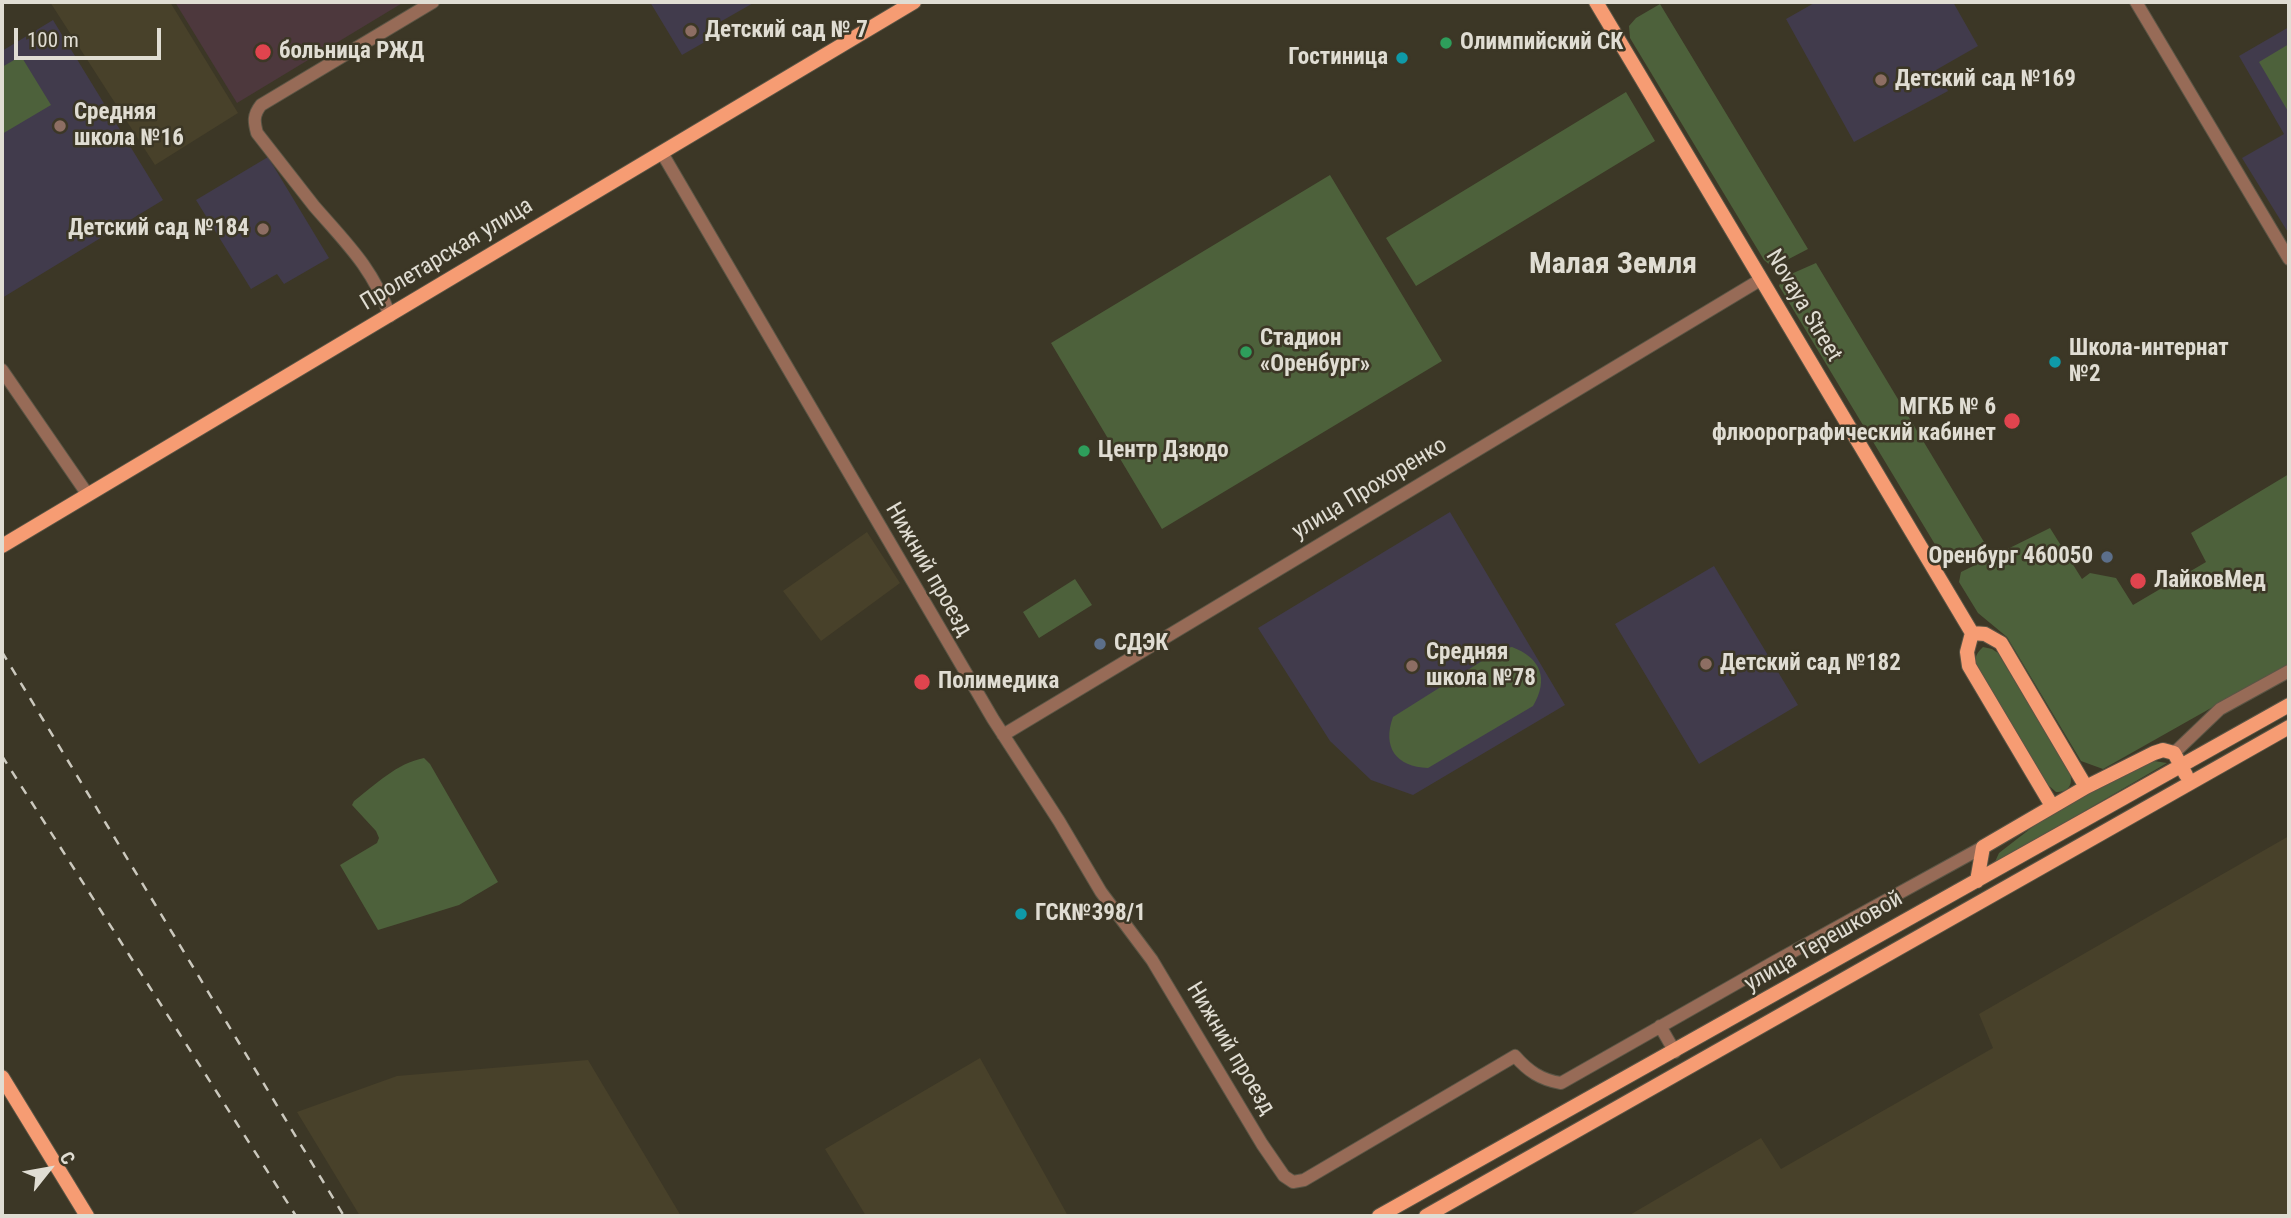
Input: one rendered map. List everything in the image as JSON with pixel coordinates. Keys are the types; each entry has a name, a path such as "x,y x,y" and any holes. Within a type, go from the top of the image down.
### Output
{"main road":[{"name":"Пролетарская улица","path":"2,546 914,2"},
{"name":"Novaya Street","path":"1596,2 1972,633"},
{"path":"2052,806 1969,666 1967,652 1972,633 1985,634 2001,643 2086,787"},
{"name":"улица Терешковой","path":"1379,1216 2289,705"},
{"name":"улица Терешковой","path":"1426,1216 2289,727"},
{"path":"1977,881 1983,847 2086,787 2154,753 2164,750 2174,753 2190,783"},
{"path":"1799,982 1799,991 1809,999"},
{"path":"2,1077 87,1216"}],"street":[{"path":"390,316 381,292 354,250 314,206 257,133 255,113 261,105 433,2"},
{"path":"2136,2 2289,260"},
{"name":"Нижний проезд","path":"662,153 951,652 1101,892 1152,960 1284,1176 1293,1182 1304,1180 1516,1056 1526,1070 1551,1082 1561,1083 1660,1027"},
{"name":"улица Прохоренко","path":"1003,735 1760,280"},
{"path":"2,370 88,495"},
{"path":"2174,753 2220,709 2289,671"},
{"path":"1675,1052 1660,1027 1983,847"}],"shaded area":[{"path":"50,2 170,2 238,113 155,165"},
{"name":"больница РЖД","path":"175,2 404,2 237,103"},
{"name":"Детский сад № 7","path":"650,2 755,2 713,26 717,35 682,55"},
{"name":"Детский сад №169","path":"1816,2 1953,2 1978,46 1936,70 1948,91 1854,142 1786,19"},
{"name":"Средняя школа №16","path":"53,20 163,200 2,298 2,51"},
{"path":"2289,27 2289,234 2242,158 2284,134 2239,56"},
{"name":"Детский сад №184","path":"268,157 329,258 284,284 277,274 251,289 196,200"},
{"name":"Средняя школа №78","path":"1450,512 1565,705 1413,795 1371,780 1330,741 1258,628"},
{"path":"867,532 900,583 821,641 783,591"},
{"name":"Детский сад №182","path":"1714,566 1798,705 1699,764 1615,624"},
{"path":"2289,836 2289,1216 1628,1216 1761,1138 1781,1169 1993,1048 1979,1014"},
{"path":"980,1058 1068,1216 866,1216 825,1149"},
{"path":"588,1060 681,1216 360,1216 297,1112 397,1076"}],"green space":[{"path":"1660,4 1808,249 1771,266 1764,260 1630,38 1629,26 1636,18"},
{"path":"2289,44 2289,113 2259,62"},
{"path":"21,56 51,105 2,134 2,67"},
{"path":"1626,92 1655,141 1416,286 1386,238"},
{"name":"Стадион «Оренбург»","path":"1330,175 1442,361 1162,529 1051,343"},
{"path":"1816,263 1984,542 1956,555 1939,551 1779,286 1782,278"},
{"path":"2289,474 2289,664 2103,769 2081,761 2007,637 1978,613 1959,582 1961,572 2050,528 2082,579 2090,573 2116,578 2133,605 2206,562 2191,533"},
{"path":"1075,579 1092,605 1039,638 1023,612"},
{"path":"1512,647 1530,657 1539,670 1541,687 1533,706 1428,768 1407,764 1394,753 1389,737 1393,717 1501,649"},
{"path":"1983,647 1998,653 2070,773 2071,781 2067,789 2056,792 2047,784 1978,671 1976,658"},
{"path":"424,758 498,882 459,905 378,930 340,865 377,843 379,838 376,831 352,805 396,770"},
{"path":"2154,761 2167,763 1994,864 1999,853 2057,808 2090,789"}],"railway":[{"path":"2,652 344,1216"},
{"path":"2,756 296,1216"}],"place":[{"name":"Детский сад № 7","path":"691,31"},
{"name":"Олимпийский СК","path":"1446,43"},
{"name":"больница РЖД","path":"263,52"},
{"name":"Гостиница","path":"1402,58"},
{"name":"Детский сад №169","path":"1881,80"},
{"name":"Средняя школа №16","path":"60,126"},
{"name":"Детский сад №184","path":"263,229"},
{"name":"Стадион «Оренбург»","path":"1246,352"},
{"name":"Школа-интернат №2","path":"2055,362"},
{"name":"МГКБ № 6 флюорографический кабинет","path":"2012,421"},
{"name":"Центр Дзюдо","path":"1084,451"},
{"name":"Оренбург 460050","path":"2107,557"},
{"name":"ЛайковМед","path":"2138,581"},
{"name":"СДЭК","path":"1100,644"},
{"name":"Детский сад №182","path":"1706,664"},
{"name":"Средняя школа №78","path":"1412,666"},
{"name":"Полимедика","path":"922,682"},
{"name":"ГСК№398/1","path":"1021,914"}],"district":[{"name":"Малая Земля","path":"1613,265"}]}
